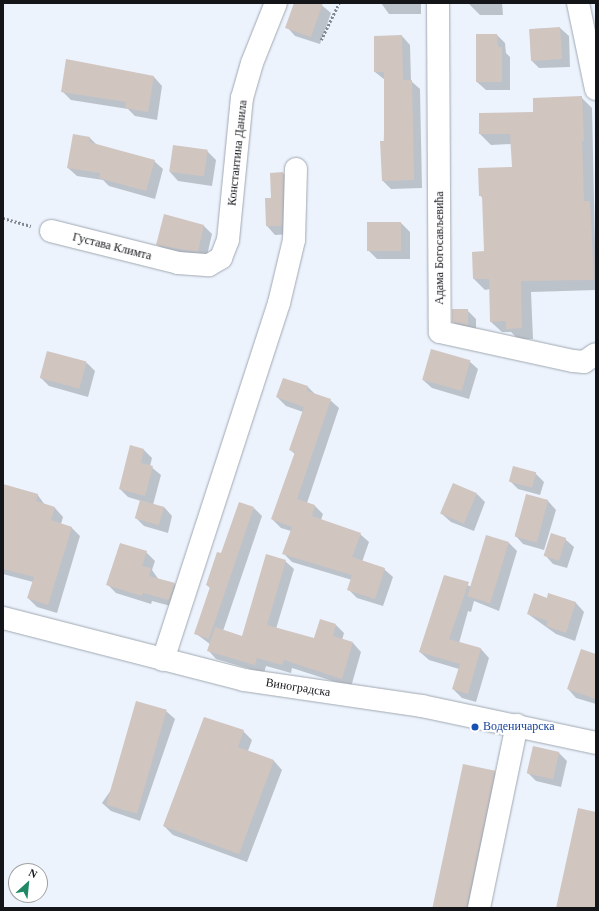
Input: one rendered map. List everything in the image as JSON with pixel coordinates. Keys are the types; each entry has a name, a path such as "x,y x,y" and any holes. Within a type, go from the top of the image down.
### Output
{"street":[{"name":"Константина Данила","path":"221,258 228,240 236,176 240,109 252,64 276,3"},
{"name":"Адама Богосављевића","path":"438,3 440,332 572,361 584,362 596,354"},
{"path":"578,3 596,89"},
{"path":"163,660 279,303 294,240 296,169"},
{"name":"Густава Климта","path":"51,231 178,263 209,265 221,258"},
{"name":"Виноградска","path":"3,618 244,680 422,706 596,743"},
{"path":"479,908 517,725"}],"path":[{"path":"321,40 339,3"},
{"path":"3,218 51,231"}],"building":[{"path":"294,3 323,3 311,37 285,28"},
{"path":"560,27 562,59 531,61 529,29"},
{"path":"476,34 497,34 498,47 502,47 502,82 476,82"},
{"path":"402,35 403,80 412,80 414,180 382,181 380,141 384,141 384,72 374,72 374,36"},
{"path":"66,59 154,76 148,112 125,108 126,102 61,92"},
{"path":"582,96 584,201 590,201 594,280 521,281 522,328 506,329 506,321 490,322 489,279 473,279 472,252 484,251 482,196 479,196 478,168 512,167 510,134 479,134 479,113 533,112 533,98"},
{"path":"73,134 90,137 89,142 155,160 146,191 99,178 100,173 67,168"},
{"path":"173,145 208,150 204,177 169,172"},
{"path":"283,172 282,226 266,226 265,198 271,198 270,173"},
{"path":"164,214 204,225 198,252 156,245"},
{"path":"367,222 401,222 401,251 367,251"},
{"path":"452,309 468,309 468,325 452,322"},
{"path":"431,349 470,360 462,391 422,380"},
{"path":"47,351 87,362 79,389 40,378"},
{"path":"283,378 308,386 307,391 331,399 297,499 315,505 312,516 361,533 352,557 385,568 375,599 347,590 352,575 282,554 292,527 271,519 295,452 289,450 304,407 276,397"},
{"path":"130,445 144,449 141,463 153,466 145,496 119,489"},
{"path":"513,466 536,472 532,488 509,481"},
{"path":"453,483 477,493 464,524 440,513"},
{"path":"3,484 38,494 36,501 55,507 51,520 72,527 48,605 27,598 34,577 3,569"},
{"path":"526,494 548,500 537,542 515,537"},
{"path":"140,500 164,507 159,525 135,518"},
{"path":"239,502 254,507 209,639 194,634 210,587 206,585 217,552 221,553"},
{"path":"551,533 566,538 559,561 544,556"},
{"path":"486,535 509,542 490,603 467,596"},
{"path":"120,543 147,551 142,566 151,568 149,576 175,583 169,600 143,593 142,596 106,585"},
{"path":"266,554 286,560 267,625 314,638 320,619 336,624 333,636 353,642 342,679 284,660 282,665 257,658 255,665 207,651 215,627 242,636"},
{"path":"444,575 469,582 449,639 481,648 468,694 452,689 460,664 419,652"},
{"path":"534,593 547,598 548,593 576,602 566,633 546,626 548,621 527,614"},
{"path":"581,649 596,654 596,699 567,689"},
{"path":"136,701 167,710 137,814 106,805"},
{"path":"204,717 244,730 238,747 274,760 239,854 163,826"},
{"path":"533,746 559,752 553,779 527,773"},
{"path":"463,764 495,771 466,908 432,908"},
{"path":"578,808 596,812 596,908 556,908"}],"place":[{"name":"Воденичарска","path":"475,727"}]}
